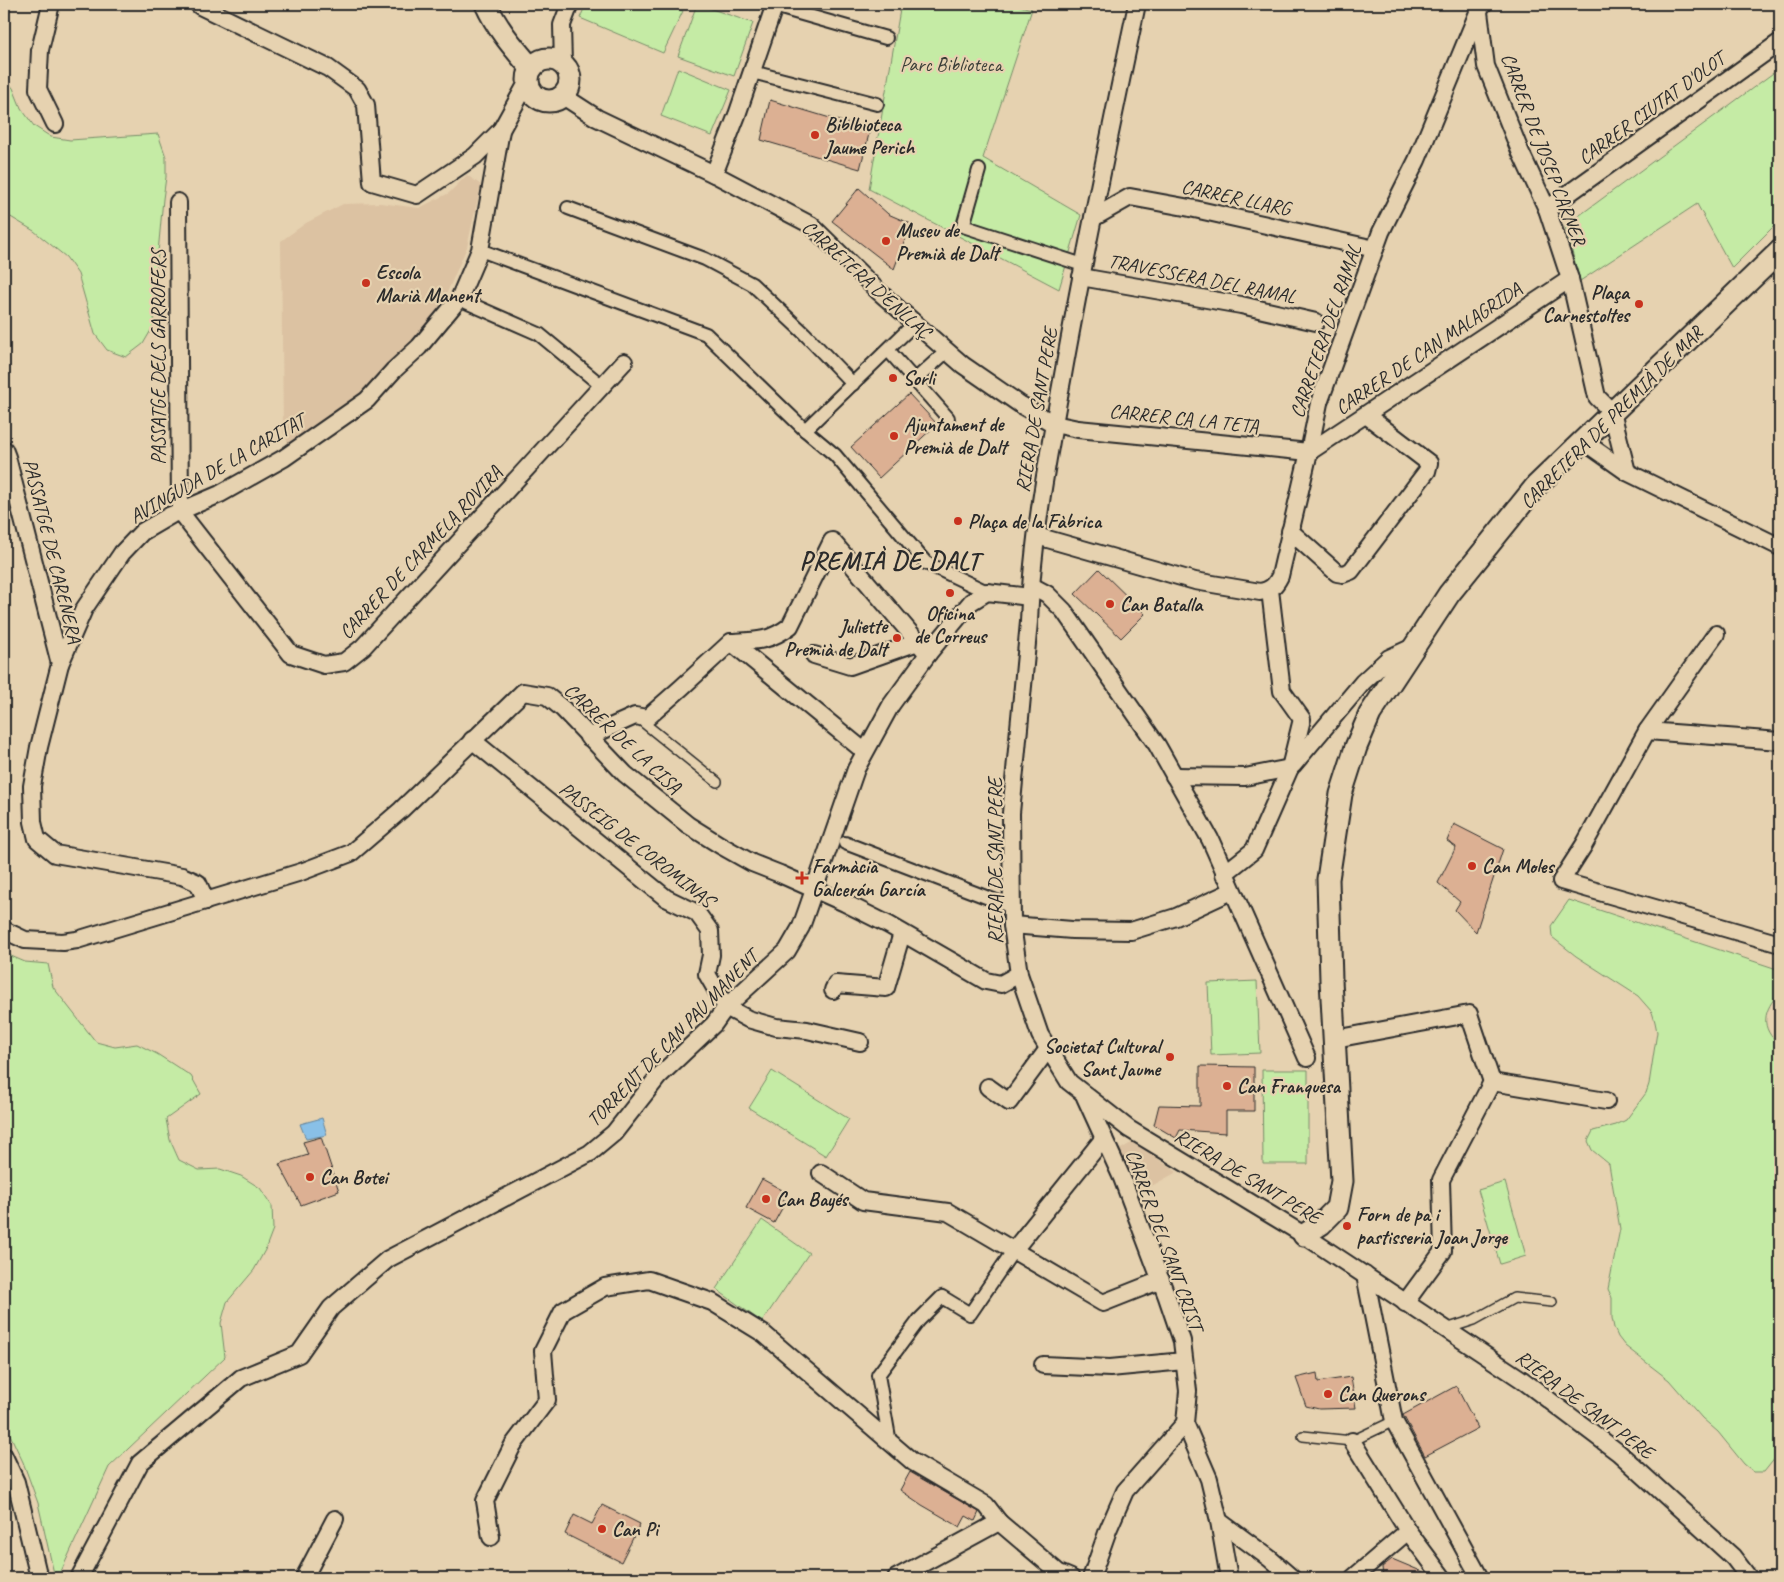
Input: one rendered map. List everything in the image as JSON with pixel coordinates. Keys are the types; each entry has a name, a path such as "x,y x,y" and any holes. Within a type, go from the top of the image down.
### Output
{"street":[{"path":"50,4 40,50 38,89 55,124"},
{"path":"198,4 328,68 357,89 366,105 372,182 417,195 475,156 501,130"},
{"path":"486,4 503,36 529,75 531,92 541,100 552,101 563,96 570,86 570,76 563,64 557,60 544,59 540,61 529,75"},
{"path":"563,64 562,26 570,4"},
{"name":"RIERA DE SANT PERE","path":"1137,4 1082,271 1054,424 1037,536 1031,591 1012,813 1012,926 1019,974 1040,1035 1069,1082 1129,1129 1304,1235 1521,1379 1619,1453 1733,1557 1749,1578"},
{"path":"714,174 775,5 886,38"},
{"name":"CARRER DE JOSEP CARNER","path":"1481,7 1486,66 1520,151 1548,209 1570,279 1597,396 1612,412 1627,472"},
{"name":"CARRETERA DEL RAMAL","path":"1270,590 1280,576 1319,403 1381,232 1417,160 1481,7"},
{"name":"CARRER CIUTAT D'OLOT","path":"1548,209 1780,42"},
{"path":"752,72 877,104"},
{"name":"AVINGUDA DE LA CARITAT","path":"206,900 198,883 182,876 56,854 37,839 33,822 32,786 39,747 60,664 84,609 122,553 142,532 220,494 284,458 367,400 394,370 419,347 459,299 480,250 501,130 529,75"},
{"name":"CARRETERA D'ENLLAÇ","path":"563,96 597,118 714,174 811,225 878,291 962,365 1021,405 1054,424"},
{"path":"979,170 963,226 1082,271"},
{"name":"CARRER LLARG","path":"1093,218 1130,197 1199,210 1375,249"},
{"name":"PASSATGE DELS GARROFERS","path":"178,202 180,512"},
{"path":"568,208 705,259 752,284 804,333 853,384"},
{"path":"480,250 706,334 835,456 926,563 986,592 1031,591 1047,594 1064,611 1152,738 1210,839 1307,1058"},
{"name":"CARRETERA DE PREMIÀ DE MAR","path":"1304,1235 1321,1224 1337,1208 1342,1181 1328,879 1340,794 1356,747 1370,714 1449,594 1536,486 1780,251"},
{"name":"TRAVESSERA DEL RAMAL","path":"1082,271 1316,322"},
{"name":"CARRER DE CAN MALAGRIDA","path":"1309,452 1570,279"},
{"path":"459,299 539,334 602,386"},
{"path":"806,430 915,323"},
{"path":"888,350 948,418"},
{"path":"915,380 947,351"},
{"name":"CARRER DE CARMELA ROVIRA","path":"180,512 291,654 324,666 344,662 363,647 624,362"},
{"path":"1290,531 1337,573 1343,574 1351,571 1427,471 1429,462 1366,415"},
{"name":"CARRER CA LA TETA","path":"1054,424 1078,429 1309,452"},
{"path":"1581,443 1627,472 1780,547"},
{"name":"PASSATGE DE CARENERA","path":"4,449 60,664"},
{"path":"1037,536 1195,581 1260,592 1270,590 1282,691 1302,719 1290,768 1254,850 1224,874"},
{"path":"588,737 635,716 647,718 731,642 760,641 790,626 832,541 923,648 850,666 814,655"},
{"name":"TORRENT DE CAN PAU MANENT","path":"78,1578 140,1463 241,1378 299,1354 331,1308 388,1259 590,1153 614,1133 658,1077 714,1024 726,1007 787,951 801,926 864,751 923,648 971,602 986,592"},
{"path":"1716,634 1647,731 1584,845 1561,881 1780,944"},
{"path":"731,642 864,751"},
{"path":"1174,776 1245,777 1290,768 1363,682 1389,658 1415,646"},
{"name":"CARRER DE LA CISA","path":"4,930 25,940 62,942 77,940 301,872 351,853 401,810 523,692 547,696 625,774 688,825 752,863 845,903 986,981 1000,984 1019,974"},
{"path":"1647,731 1780,741"},
{"name":"PASSEIG DE COROMINAS","path":"472,740 666,898 698,913 710,931 710,954 707,974 726,1007"},
{"path":"845,843 1012,907"},
{"path":"1012,926 1131,931 1176,917 1232,891"},
{"path":"832,990 836,984 886,988 902,933"},
{"path":"726,1007 748,1019 776,1027 807,1030 860,1042"},
{"path":"1335,1038 1469,1014 1492,1082 1441,1180 1443,1251 1405,1302"},
{"path":"988,1087 1009,1102 1048,1049"},
{"path":"1492,1082 1606,1102"},
{"name":"CARRER DEL SANT CRIST","path":"1084,1094 1122,1178 1182,1341 1188,1391 1185,1423 1209,1480 1219,1521 1229,1578"},
{"path":"890,1443 878,1375 919,1320 942,1296 970,1314 1013,1251 1104,1138"},
{"path":"821,1173 863,1201 948,1212 1103,1303 1161,1280"},
{"path":"1365,1275 1394,1421 1480,1578"},
{"path":"491,1537 485,1501 513,1445 547,1400 543,1351 563,1311 604,1287 649,1280 712,1302 764,1334 913,1462 986,1505 999,1522 1059,1573 1071,1578"},
{"path":"1042,1364 1110,1368 1184,1361"},
{"path":"1091,1578 1108,1530 1125,1491 1185,1423"},
{"path":"1352,1441 1408,1531 1443,1578"},
{"path":"4,1456 16,1482 39,1578"},
{"path":"304,1578 335,1519"},
{"path":"1219,1521 1269,1558 1292,1578"},
{"path":"896,1578 999,1522"},
{"path":"1353,1578 1408,1531"}],"lane":[{"path":"635,716 717,782"},
{"path":"1446,1329 1474,1320 1514,1298 1552,1302"},
{"path":"1302,1436 1352,1441 1394,1421"}],"shaded area":[{"name":"Escola Marià Manent","path":"467,175 481,185 467,247 435,320 357,399 289,445 283,432 281,241 306,223 343,204 380,203 419,208 449,193"},
{"path":"1133,1142 1177,1172 1137,1194 1119,1150"}],"green space":[{"path":"586,4 666,4 683,11 663,53 580,18"},
{"path":"697,4 753,23 734,76 678,56"},
{"name":"Parc Biblioteca","path":"901,4 1012,4 1032,9 983,158 1081,215 1059,289 869,189"},
{"path":"678,68 731,90 712,136 661,116"},
{"path":"1780,68 1780,220 1732,268 1697,204 1580,281 1565,226"},
{"path":"4,77 13,88 21,108 34,126 51,137 70,140 158,134 166,157 166,177 155,285 154,325 143,344 126,357 107,350 95,334 78,274 66,257 34,231 4,213"},
{"path":"1569,900 1780,970 1780,992 1767,1012 1766,1026 1773,1039 1780,1045 1780,1452 1764,1472 1754,1472 1744,1464 1718,1432 1702,1418 1669,1380 1625,1346 1614,1328 1612,1298 1608,1289 1620,1229 1609,1164 1592,1150 1588,1141 1593,1131 1616,1125 1626,1120 1646,1093 1657,1032 1652,1012 1638,996 1576,956 1552,937 1551,926"},
{"path":"4,953 25,962 48,964 53,987 96,1042 115,1047 137,1044 157,1054 191,1076 201,1094 166,1119 170,1140 179,1160 199,1170 220,1169 241,1176 260,1188 272,1206 273,1229 265,1250 254,1270 227,1302 221,1323 225,1357 109,1467 58,1578 55,1578 38,1503 23,1462 4,1422"},
{"path":"1257,981 1260,1053 1211,1055 1208,983"},
{"path":"1262,1070 1308,1070 1308,1164 1263,1164"},
{"path":"772,1071 849,1119 826,1156 749,1108"},
{"path":"1505,1182 1526,1256 1500,1264 1478,1190"},
{"path":"762,1220 809,1253 762,1322 716,1289"}],"water":[{"path":"322,1118 327,1135 306,1139 300,1124"}],"building":[{"name":"Biblbioteca Jaume Perich","path":"770,100 870,130 860,169 761,140"},
{"path":"859,188 888,214 911,224 894,269 832,221"},
{"name":"Ajuntament de Premià de Dalt","path":"909,394 937,424 879,478 851,447"},
{"name":"Can Batalla","path":"1099,569 1145,614 1121,638 1075,594"},
{"name":"Can Moles","path":"1454,824 1503,849 1476,932 1455,910 1460,902 1438,883 1456,847 1447,841"},
{"name":"Can Franquesa","path":"1200,1066 1254,1067 1254,1111 1226,1111 1226,1133 1180,1130 1176,1138 1154,1125 1159,1105 1200,1106"},
{"name":"Can Botei","path":"321,1137 339,1191 301,1205 279,1164 308,1155 303,1142"},
{"name":"Can Bayés","path":"762,1179 782,1190 778,1197 786,1201 774,1223 746,1208"},
{"name":"Can Querons","path":"1317,1373 1318,1382 1351,1377 1356,1408 1319,1409 1306,1406 1296,1378"},
{"path":"1456,1386 1478,1428 1425,1456 1403,1415"},
{"path":"910,1472 979,1512 975,1521 966,1516 960,1527 900,1490"},
{"name":"Can Pi","path":"602,1505 640,1524 621,1562 565,1534 574,1515 592,1524"},
{"path":"1392,1559 1428,1574 1431,1578 1383,1578 1382,1567"}],"place":[{"name":"Biblbioteca Jaume Perich","path":"815,135"},
{"name":"Museu de Premià de Dalt","path":"886,241"},
{"name":"Escola Marià Manent","path":"366,283"},
{"name":"Plaça Carnestoltes","path":"1639,304"},
{"name":"Sorli","path":"893,378"},
{"name":"Ajuntament de Premià de Dalt","path":"894,436"},
{"name":"Plaça de la Fàbrica","path":"958,521"},
{"name":"Oficina de Correus","path":"950,593"},
{"name":"Can Batalla","path":"1110,604"},
{"name":"Juliette Premià de Dalt","path":"897,638"},
{"name":"Can Moles","path":"1472,866"},
{"name":"Farmàcia Galcerán García","path":"802,878"},
{"name":"Societat Cultural Sant Jaume","path":"1170,1057"},
{"name":"Can Franquesa","path":"1227,1086"},
{"name":"Can Botei","path":"310,1177"},
{"name":"Can Bayés","path":"766,1199"},
{"name":"Forn de pa i pastisseria Joan Jorge","path":"1347,1226"},
{"name":"Can Querons","path":"1328,1394"},
{"name":"Can Pi","path":"602,1529"}],"district":[{"name":"PREMIÀ DE DALT","path":"890,560"}]}
